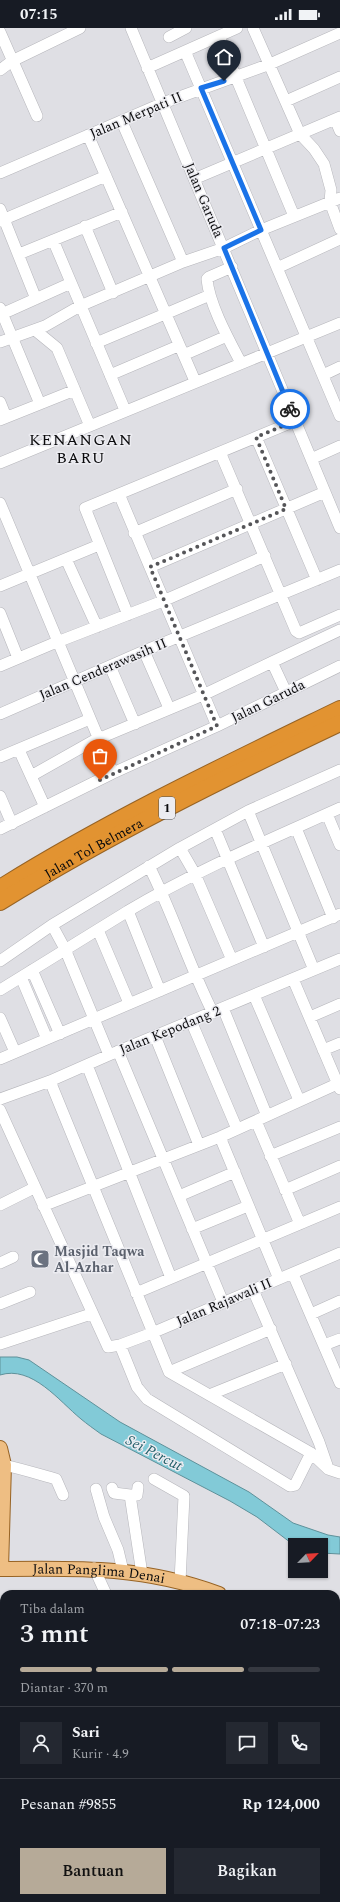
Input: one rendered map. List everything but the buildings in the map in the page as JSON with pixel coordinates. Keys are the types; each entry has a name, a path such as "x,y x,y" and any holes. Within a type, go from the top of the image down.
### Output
{"highway":[{"name":"Jalan Tol Belmera","path":"0,888 114,822 194,780 340,709"},
{"name":"Jalan Tol Belmera","path":"0,902 122,832 214,783 340,723"}],"main road":[{"path":"0,1448 4,1465 0,1569"},
{"name":"Jalan Panglima Denai","path":"0,1569 94,1568 142,1574 180,1582 206,1590"}],"street":[{"path":"0,70 12,61 80,28"},
{"name":"Jalan Garuda","path":"131,28 340,528"},
{"path":"169,37 186,28"},
{"path":"147,68 237,28"},
{"path":"253,28 300,134 314,149 324,164 335,200 340,229"},
{"path":"0,32 36,116"},
{"name":"Jalan Merpati II","path":"0,173 122,122 163,103 270,64 340,33"},
{"path":"219,37 265,150 294,216"},
{"path":"185,51 340,416"},
{"path":"286,101 340,77"},
{"path":"194,179 338,118 340,131"},
{"path":"122,122 183,262"},
{"path":"88,136 167,313 178,346 195,381"},
{"path":"36,299 19,254 1,217 106,176"},
{"path":"0,342 35,330 57,320 80,306 114,293 183,262 224,248 261,230 335,200"},
{"path":"19,254 122,212"},
{"path":"85,226 114,293"},
{"path":"277,268 340,239"},
{"path":"53,240 125,410"},
{"path":"232,267 207,279 210,296 227,336 241,363"},
{"path":"40,404 1,311 36,299 71,283"},
{"path":"96,343 210,296"},
{"path":"0,463 195,381 267,354 306,336 340,323"},
{"path":"35,330 57,348 90,426"},
{"path":"188,353 227,336"},
{"path":"110,375 178,346"},
{"path":"323,375 340,367"},
{"path":"0,402 3,419 75,390"},
{"path":"128,615 85,508 295,421"},
{"path":"256,437 317,580"},
{"path":"311,459 340,446"},
{"path":"220,452 298,633 340,615"},
{"path":"134,532 237,489"},
{"path":"150,567 325,492"},
{"path":"119,494 178,637 217,726"},
{"path":"0,505 30,573 113,773"},
{"path":"0,586 99,545"},
{"path":"0,666 163,601 265,556"},
{"path":"66,559 97,627"},
{"name":"Jalan Cenderawasih II","path":"0,714 144,651 340,570"},
{"path":"0,613 3,628 18,658"},
{"path":"31,776 93,741 99,740 169,708 203,695 340,630"},
{"path":"144,651 169,708"},
{"path":"272,662 286,692"},
{"path":"110,666 135,724"},
{"name":"Jalan Garuda","path":"0,829 113,773 217,726 340,666"},
{"path":"0,757 90,719"},
{"path":"19,750 46,807"},
{"path":"0,962 52,925 148,866 248,811 340,770"},
{"path":"0,796 12,824"},
{"path":"0,990 161,891 340,808"},
{"path":"248,811 314,970"},
{"path":"327,814 340,845"},
{"path":"0,1059 337,916 296,828"},
{"path":"215,829 264,947"},
{"path":"180,848 195,874 232,960"},
{"path":"148,866 161,891 195,976 218,1010 267,1116"},
{"path":"128,911 160,990"},
{"path":"52,925 65,949 94,1018 113,1053 164,1159 223,1302"},
{"path":"98,930 129,1003"},
{"name":"Jalan Kepodang 2","path":"0,1099 50,1082 113,1053 340,959"},
{"path":"32,970 60,1034"},
{"path":"21,977 47,1039"},
{"path":"42,1206 220,1137 300,1100 339,1087 294,979"},
{"path":"254,995 300,1100"},
{"path":"310,1018 340,1004"},
{"path":"0,1018 15,1052"},
{"path":"191,1021 237,1129"},
{"path":"155,1036 198,1145"},
{"path":"323,1050 340,1043"},
{"path":"87,1065 171,1278"},
{"path":"50,1082 169,1372 311,1453 328,1469 340,1474"},
{"path":"0,1110 91,1314 0,1344"},
{"path":"256,1121 300,1224"},
{"path":"270,1156 340,1127"},
{"path":"220,1137 279,1279"},
{"path":"285,1190 340,1166"},
{"path":"179,1196 235,1172"},
{"path":"0,1205 34,1188"},
{"path":"192,1230 248,1206"},
{"path":"136,1293 340,1207"},
{"name":"Jalan Rajawali II","path":"91,1314 108,1347 120,1345 293,1274 340,1253"},
{"path":"0,1263 13,1257"},
{"path":"293,1274 340,1384"},
{"path":"253,1290 286,1364 328,1469"},
{"path":"0,1304 30,1292"},
{"path":"311,1314 340,1301"},
{"path":"169,1372 271,1329"},
{"path":"324,1346 340,1339"},
{"path":"120,1345 137,1387 146,1399 290,1486 295,1485 311,1453"},
{"path":"209,1395 286,1364"},
{"path":"4,1465 25,1469 40,1476 56,1479 63,1495"},
{"path":"154,1479 184,1496 180,1582"},
{"path":"112,1488 114,1493 134,1491 142,1574"},
{"path":"96,1489 104,1517 118,1550 123,1571"},
{"path":"94,1568 104,1590"}],"water":[{"name":"Sei Percut","path":"0,1357 17,1357 29,1360 120,1422 249,1492 293,1523 328,1535 340,1537 340,1554 328,1553 328,1538 288,1538 288,1541 257,1517 230,1501 101,1434 81,1419 44,1386 34,1380 23,1375 12,1373 0,1375"}],"way so far":[{"path":"100,780 217,726 163,601 150,567 286,509 256,437 295,421 290,409"}],"place":[{"name":"Masjid Taqwa Al-Azhar","path":"40,1259"}],"district":[{"name":"KENANGAN BARU","path":"81,449"}],"route":[{"path":"224,81 201,88 261,230 224,248 290,409"}]}
